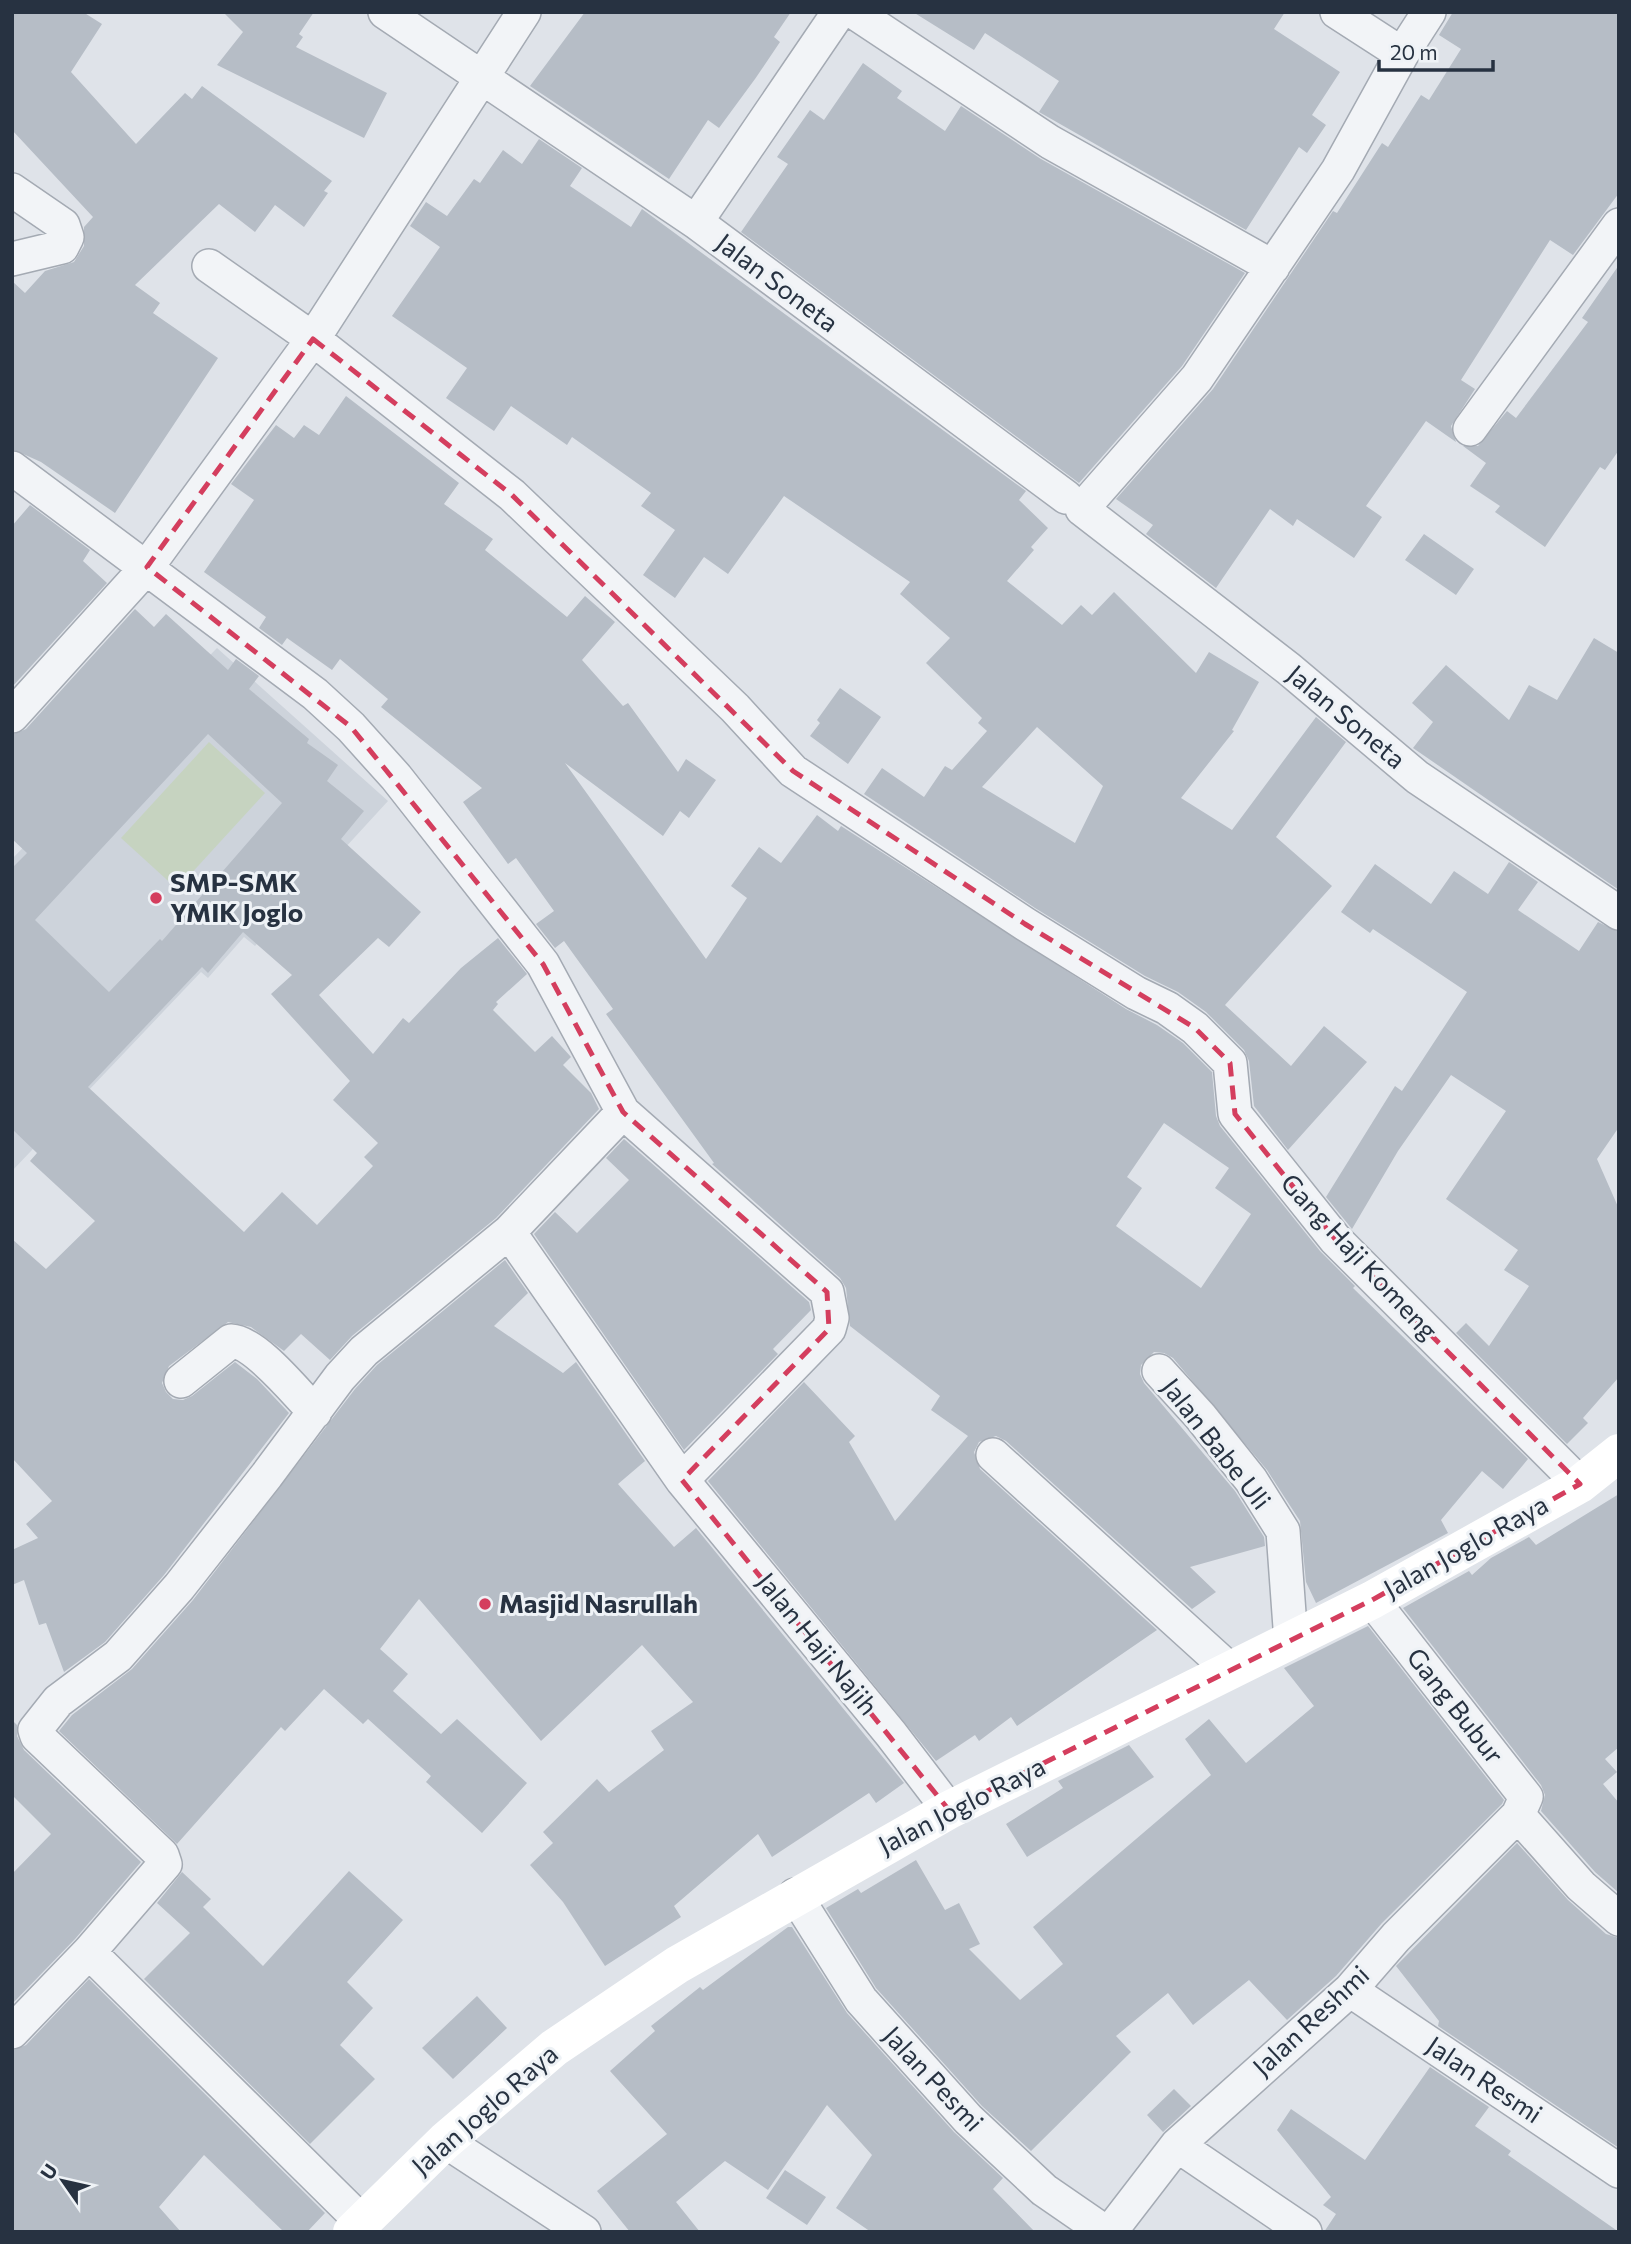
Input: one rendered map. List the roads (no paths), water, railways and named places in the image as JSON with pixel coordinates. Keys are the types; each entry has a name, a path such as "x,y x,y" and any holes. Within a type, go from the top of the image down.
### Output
{"main road":[{"name":"Jalan Joglo Raya","path":"357,2227 445,2141 554,2048 677,1965 795,1895 949,1810 1372,1600 1580,1483 1619,1452"}],"street":[{"name":"Jalan Soneta","path":"385,12 696,222 1074,503 1289,669 1417,777 1619,913"},
{"path":"12,716 147,567 313,339 524,12"},
{"path":"696,222 839,12"},
{"path":"854,12 1051,142 1273,267"},
{"path":"1337,12 1402,54"},
{"path":"1074,503 1197,378 1338,170 1402,54 1429,12"},
{"path":"12,190 63,225 67,237 62,247 12,259"},
{"path":"1470,429 1619,225"},
{"name":"Gang Haji Komeng","path":"209,266 313,339 512,495 735,708 793,771 1025,925 1136,993 1167,1008 1195,1028 1230,1063 1235,1114 1335,1239 1580,1483"},
{"path":"12,468 315,694 351,727 396,777 543,964 623,1112 816,1280 831,1303 829,1329 682,1480"},
{"path":"12,2032 164,1868 164,1858 37,1736 35,1730 58,1701 118,1656 170,1597 340,1377 364,1351 509,1233 623,1112"},
{"name":"Jalan Haji Najih","path":"509,1233 682,1480 891,1734 949,1810"},
{"path":"181,1381 230,1341 238,1341 260,1356 315,1412"},
{"name":"Jalan Babe Uli","path":"1158,1371 1200,1416 1251,1480 1283,1531 1291,1641"},
{"path":"993,1455 1230,1670"},
{"name":"Gang Bubur","path":"1372,1600 1526,1797 1518,1815"},
{"path":"1518,1815 1581,1886 1619,1919"},
{"name":"Jalan Reshmi","path":"1108,2232 1177,2145 1350,1990 1396,1937 1518,1815"},
{"name":"Jalan Pesmi","path":"795,1895 860,2000 959,2109 1044,2189 1108,2232"},
{"path":"89,1952 357,2227"},
{"name":"Jalan Resmi","path":"1350,1990 1619,2171"},
{"path":"445,2141 584,2232"},
{"path":"1177,2145 1305,2232"}],"place":[{"name":"SMP-SMK YMIK Joglo","path":"156,898"},
{"name":"Masjid Nasrullah","path":"485,1604"}]}
